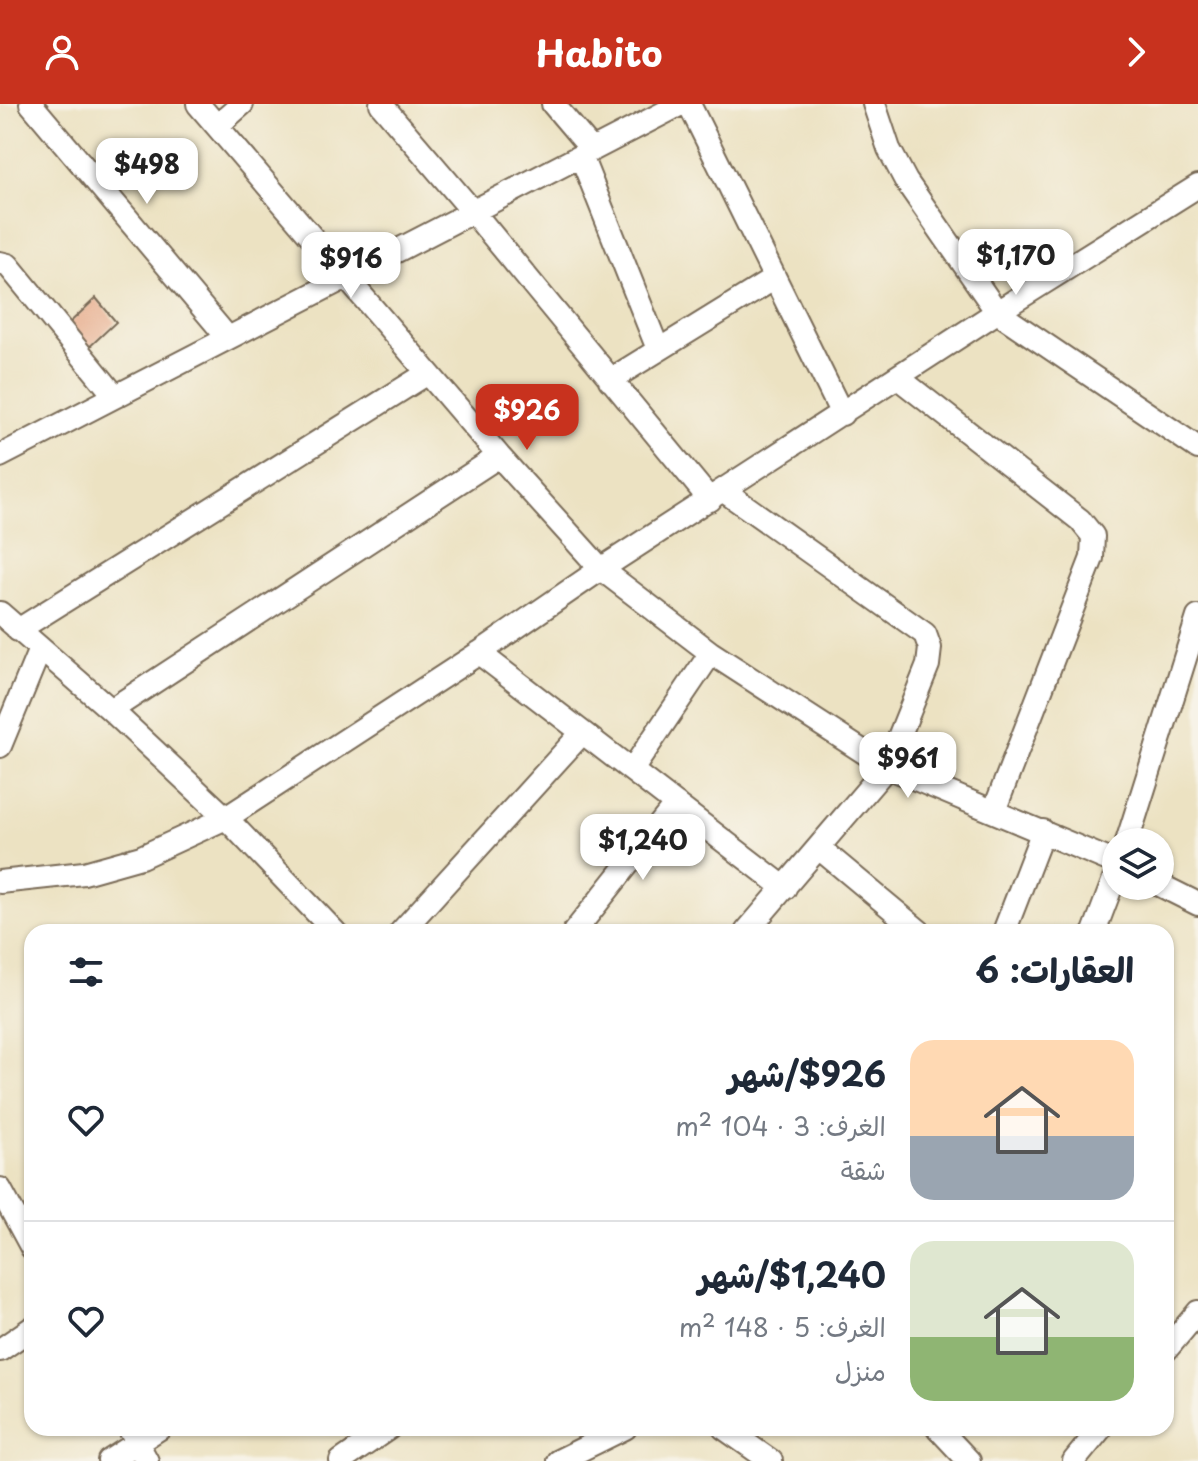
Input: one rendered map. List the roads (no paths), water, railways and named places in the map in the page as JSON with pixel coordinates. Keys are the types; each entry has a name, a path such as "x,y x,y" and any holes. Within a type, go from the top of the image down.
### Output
{"street":[{"path":"31,104 228,338"},
{"path":"198,104 499,456 601,569 711,653 887,767 1102,857"},
{"path":"217,126 242,104"},
{"path":"381,104 610,380 717,496 925,634 930,648 928,665 887,767 753,924"},
{"path":"553,104 586,153 658,349"},
{"path":"1,453 474,213 681,104"},
{"path":"689,104 842,414"},
{"path":"874,104 889,149 906,181 997,312 1198,448"},
{"path":"0,882 84,873 141,857 226,818 479,653 601,569 997,312 1198,186"},
{"path":"0,263 8,265 115,396"},
{"path":"610,380 775,278"},
{"path":"18,630 428,373"},
{"path":"897,377 1080,520 1093,536 1092,558 994,811"},
{"path":"111,710 499,456"},
{"path":"0,613 111,710 226,818 327,924"},
{"path":"1131,828 1198,617"},
{"path":"0,746 40,649"},
{"path":"479,653 785,888"},
{"path":"632,770 711,653"},
{"path":"408,924 582,733"},
{"path":"580,924 676,804"},
{"path":"1007,924 1043,831"},
{"path":"819,848 910,924"},
{"path":"1174,892 1198,904"},
{"path":"1097,924 1106,900"},
{"path":"1,1193 24,1234"},
{"path":"1174,1340 1198,1312"},
{"path":"0,1350 24,1334"},
{"path":"341,1461 377,1436"},
{"path":"558,1461 609,1436"},
{"path":"735,1436 771,1461"},
{"path":"1074,1461 1094,1436"},
{"path":"109,1461 138,1444"},
{"path":"948,1444 969,1461"}]}
